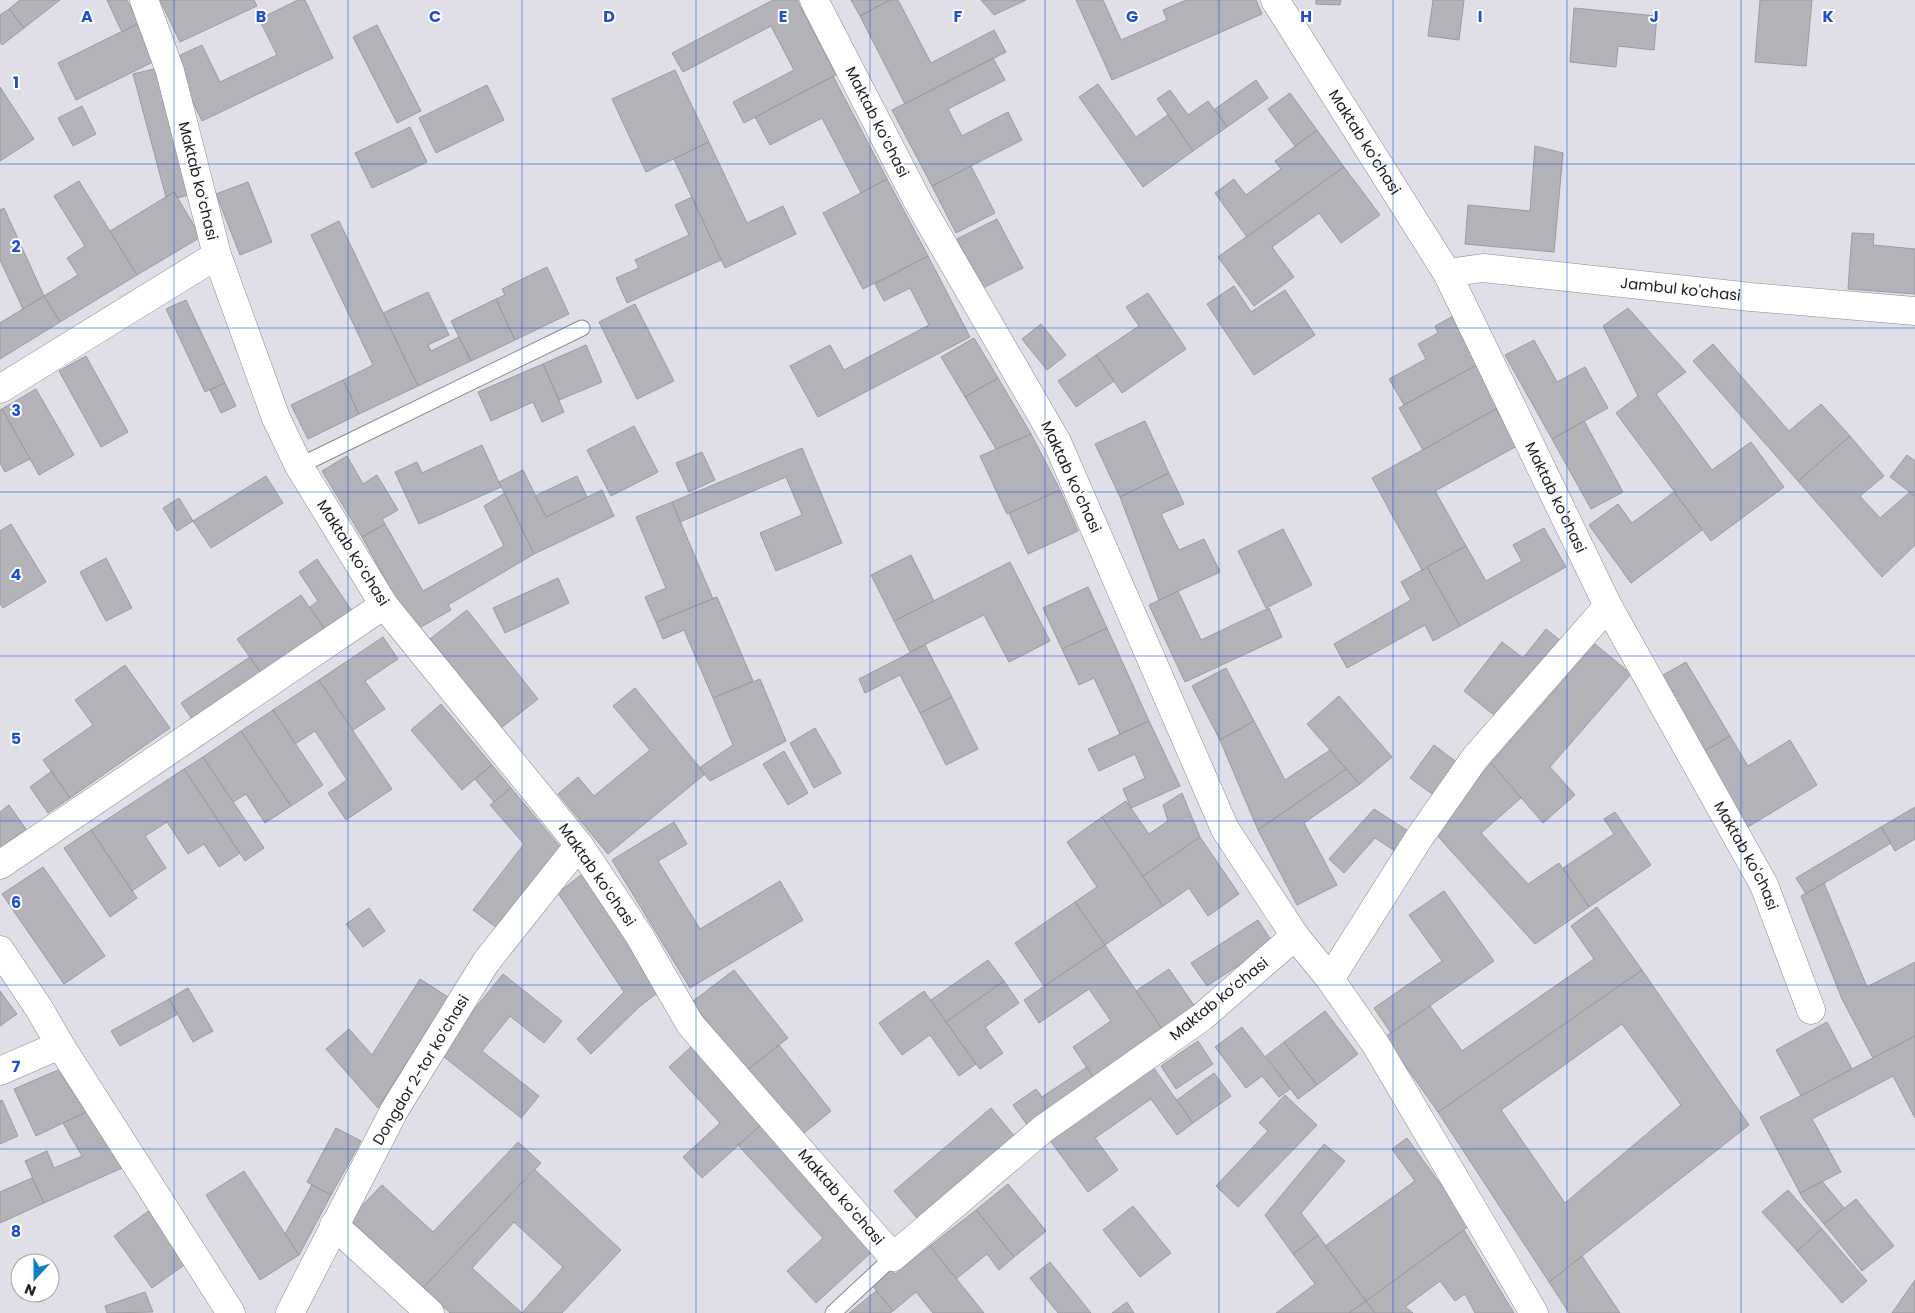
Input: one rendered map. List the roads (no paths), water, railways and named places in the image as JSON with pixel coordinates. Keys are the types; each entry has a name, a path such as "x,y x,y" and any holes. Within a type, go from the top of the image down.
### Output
{"street":[{"name":"Maktab koʻchasi","path":"144,0 170,71 216,255 276,418 299,466 384,605 579,845 639,934 690,1024 893,1257 1044,1129 1202,1016 1295,936"},
{"name":"Maktab koʻchasi","path":"814,0 917,200 1057,442 1225,829 1295,936 1330,979 1376,1045 1534,1313"},
{"name":"Maktab ko'chasi","path":"1275,0 1447,273 1608,606 1764,885 1811,1010"},
{"path":"0,390 216,255"},
{"name":"Jambul ko'chasi","path":"1447,273 1483,268 1752,297 1915,311"},
{"path":"0,865 384,605"},
{"path":"1330,979 1419,838 1475,758 1608,606"},
{"name":"Dongdor 2-tor koʼchasi","path":"290,1313 395,1108 486,962 579,845"},
{"path":"0,950 40,1010 60,1045 231,1313"},
{"path":"0,1071 60,1045"},
{"path":"334,1225 430,1313"}],"lane":[{"path":"299,466 582,328"},
{"path":"833,1313 893,1257"}]}
